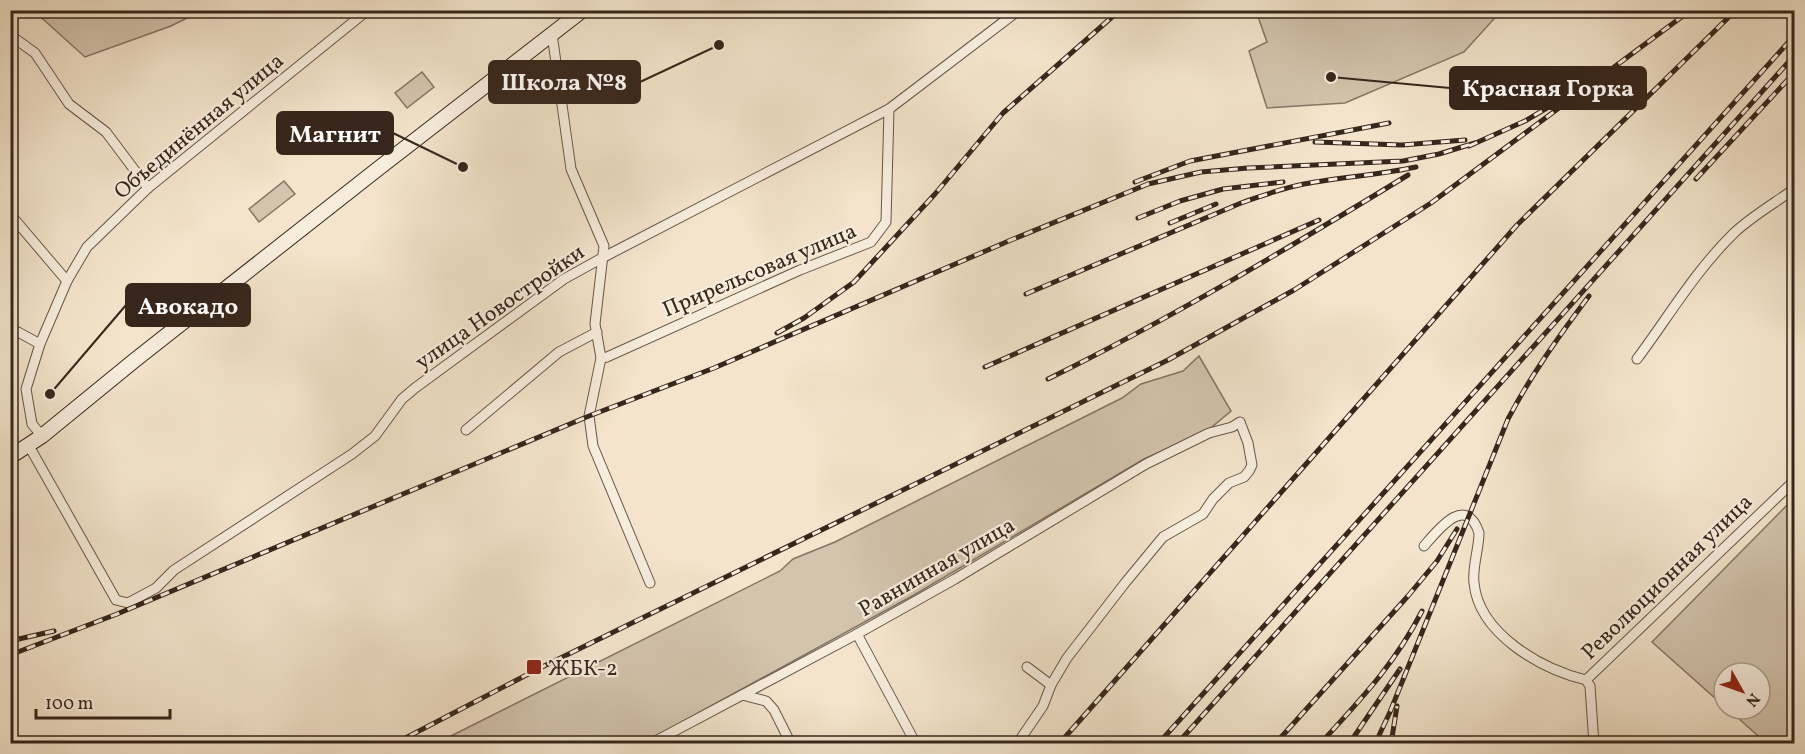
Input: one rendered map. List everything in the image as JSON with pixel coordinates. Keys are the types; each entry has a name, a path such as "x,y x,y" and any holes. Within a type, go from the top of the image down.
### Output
{"main road":[{"path":"10,457 42,436 144,353 552,34 574,13"}],"street":[{"name":"Объединённая улица","path":"42,436 32,424 26,388 40,344 67,281 87,247 148,188 368,10"},
{"name":"улица Новостройки","path":"29,446 116,600 128,603 156,588 174,570 352,454 375,436 402,399 415,388 564,279 889,109 1018,10"},
{"path":"552,34 571,169 604,246 595,324 602,358 589,416 593,447 650,583"},
{"path":"10,39 17,40 35,53 69,104 106,132 148,188"},
{"name":"Прирельсовая улица","path":"602,358 800,270 871,242 885,222 889,109"},
{"path":"1637,359 1699,273 1735,233 1794,189"},
{"path":"10,214 67,281"},
{"path":"10,331 18,332 40,344"},
{"path":"466,430 559,352 597,332"},
{"name":"Равнинная улица","path":"656,743 708,711 857,634 955,579 1146,464 1209,433 1232,427 1240,422 1248,443 1252,465 1249,471 1244,477 1229,483 1203,514 1163,537 1125,582 1051,685"},
{"name":"Революционная улица","path":"1594,744 1590,686 1586,680 1794,481"},
{"path":"1424,546 1448,519 1456,515 1468,517 1477,525 1479,533 1474,581 1477,599 1483,613 1492,625 1512,643 1531,656 1562,674 1586,680"},
{"path":"857,634 916,744"},
{"path":"1017,744 1043,706 1051,685 1027,667"},
{"path":"742,695 766,701 774,710 790,744"}],"shaded area":[{"path":"1256,10 1501,11 1464,52 1345,103 1267,108 1249,51 1267,42"},
{"path":"34,11 201,11 171,26 85,57"},
{"path":"422,72 434,87 407,108 395,93"},
{"path":"284,181 295,194 259,222 249,209"},
{"path":"1199,356 1231,411 1207,431 1144,459 914,595 656,736 634,744 435,744 780,571 793,559 835,542 1122,398 1141,384 1183,371"},
{"path":"1794,498 1794,743 1766,743 1741,721 1772,721 1772,661 1712,661 1712,695 1652,642"}],"railway":[{"path":"777,333 804,318 854,282 935,194 1003,113 1120,10"},
{"path":"394,744 536,670 1168,360 1294,290 1431,203 1691,10"},
{"path":"1059,744 1517,225 1736,10"},
{"path":"1158,744 1794,36"},
{"path":"1177,744 1794,56"},
{"path":"1696,179 1794,73"},
{"path":"1469,146 1525,121 1557,102"},
{"path":"1135,182 1190,161 1389,123"},
{"path":"1315,142 1402,145 1465,140"},
{"path":"10,655 117,614 589,416 714,368 1011,240 1148,184 1201,172 1403,161 1439,154 1475,143"},
{"path":"1026,294 1272,192 1304,184 1416,167"},
{"path":"1048,379 1185,307 1408,175"},
{"path":"1138,218 1180,201 1223,189 1283,182"},
{"path":"1170,223 1216,204"},
{"path":"985,367 1319,220"},
{"path":"1375,744 1508,419 1546,356 1589,296"},
{"path":"1275,744 1408,596 1437,561 1457,529"},
{"path":"1320,744 1363,697 1388,665 1422,611"},
{"path":"10,641 54,631"},
{"path":"1349,744 1400,669"},
{"path":"1391,744 1397,706"}],"place":[{"name":"Школа №8","path":"719,45"},
{"name":"Красная Горка","path":"1331,77"},
{"name":"Магнит","path":"463,167"},
{"name":"Авокадо","path":"50,394"},
{"name":"ЖБК-2","path":"534,667"}]}
